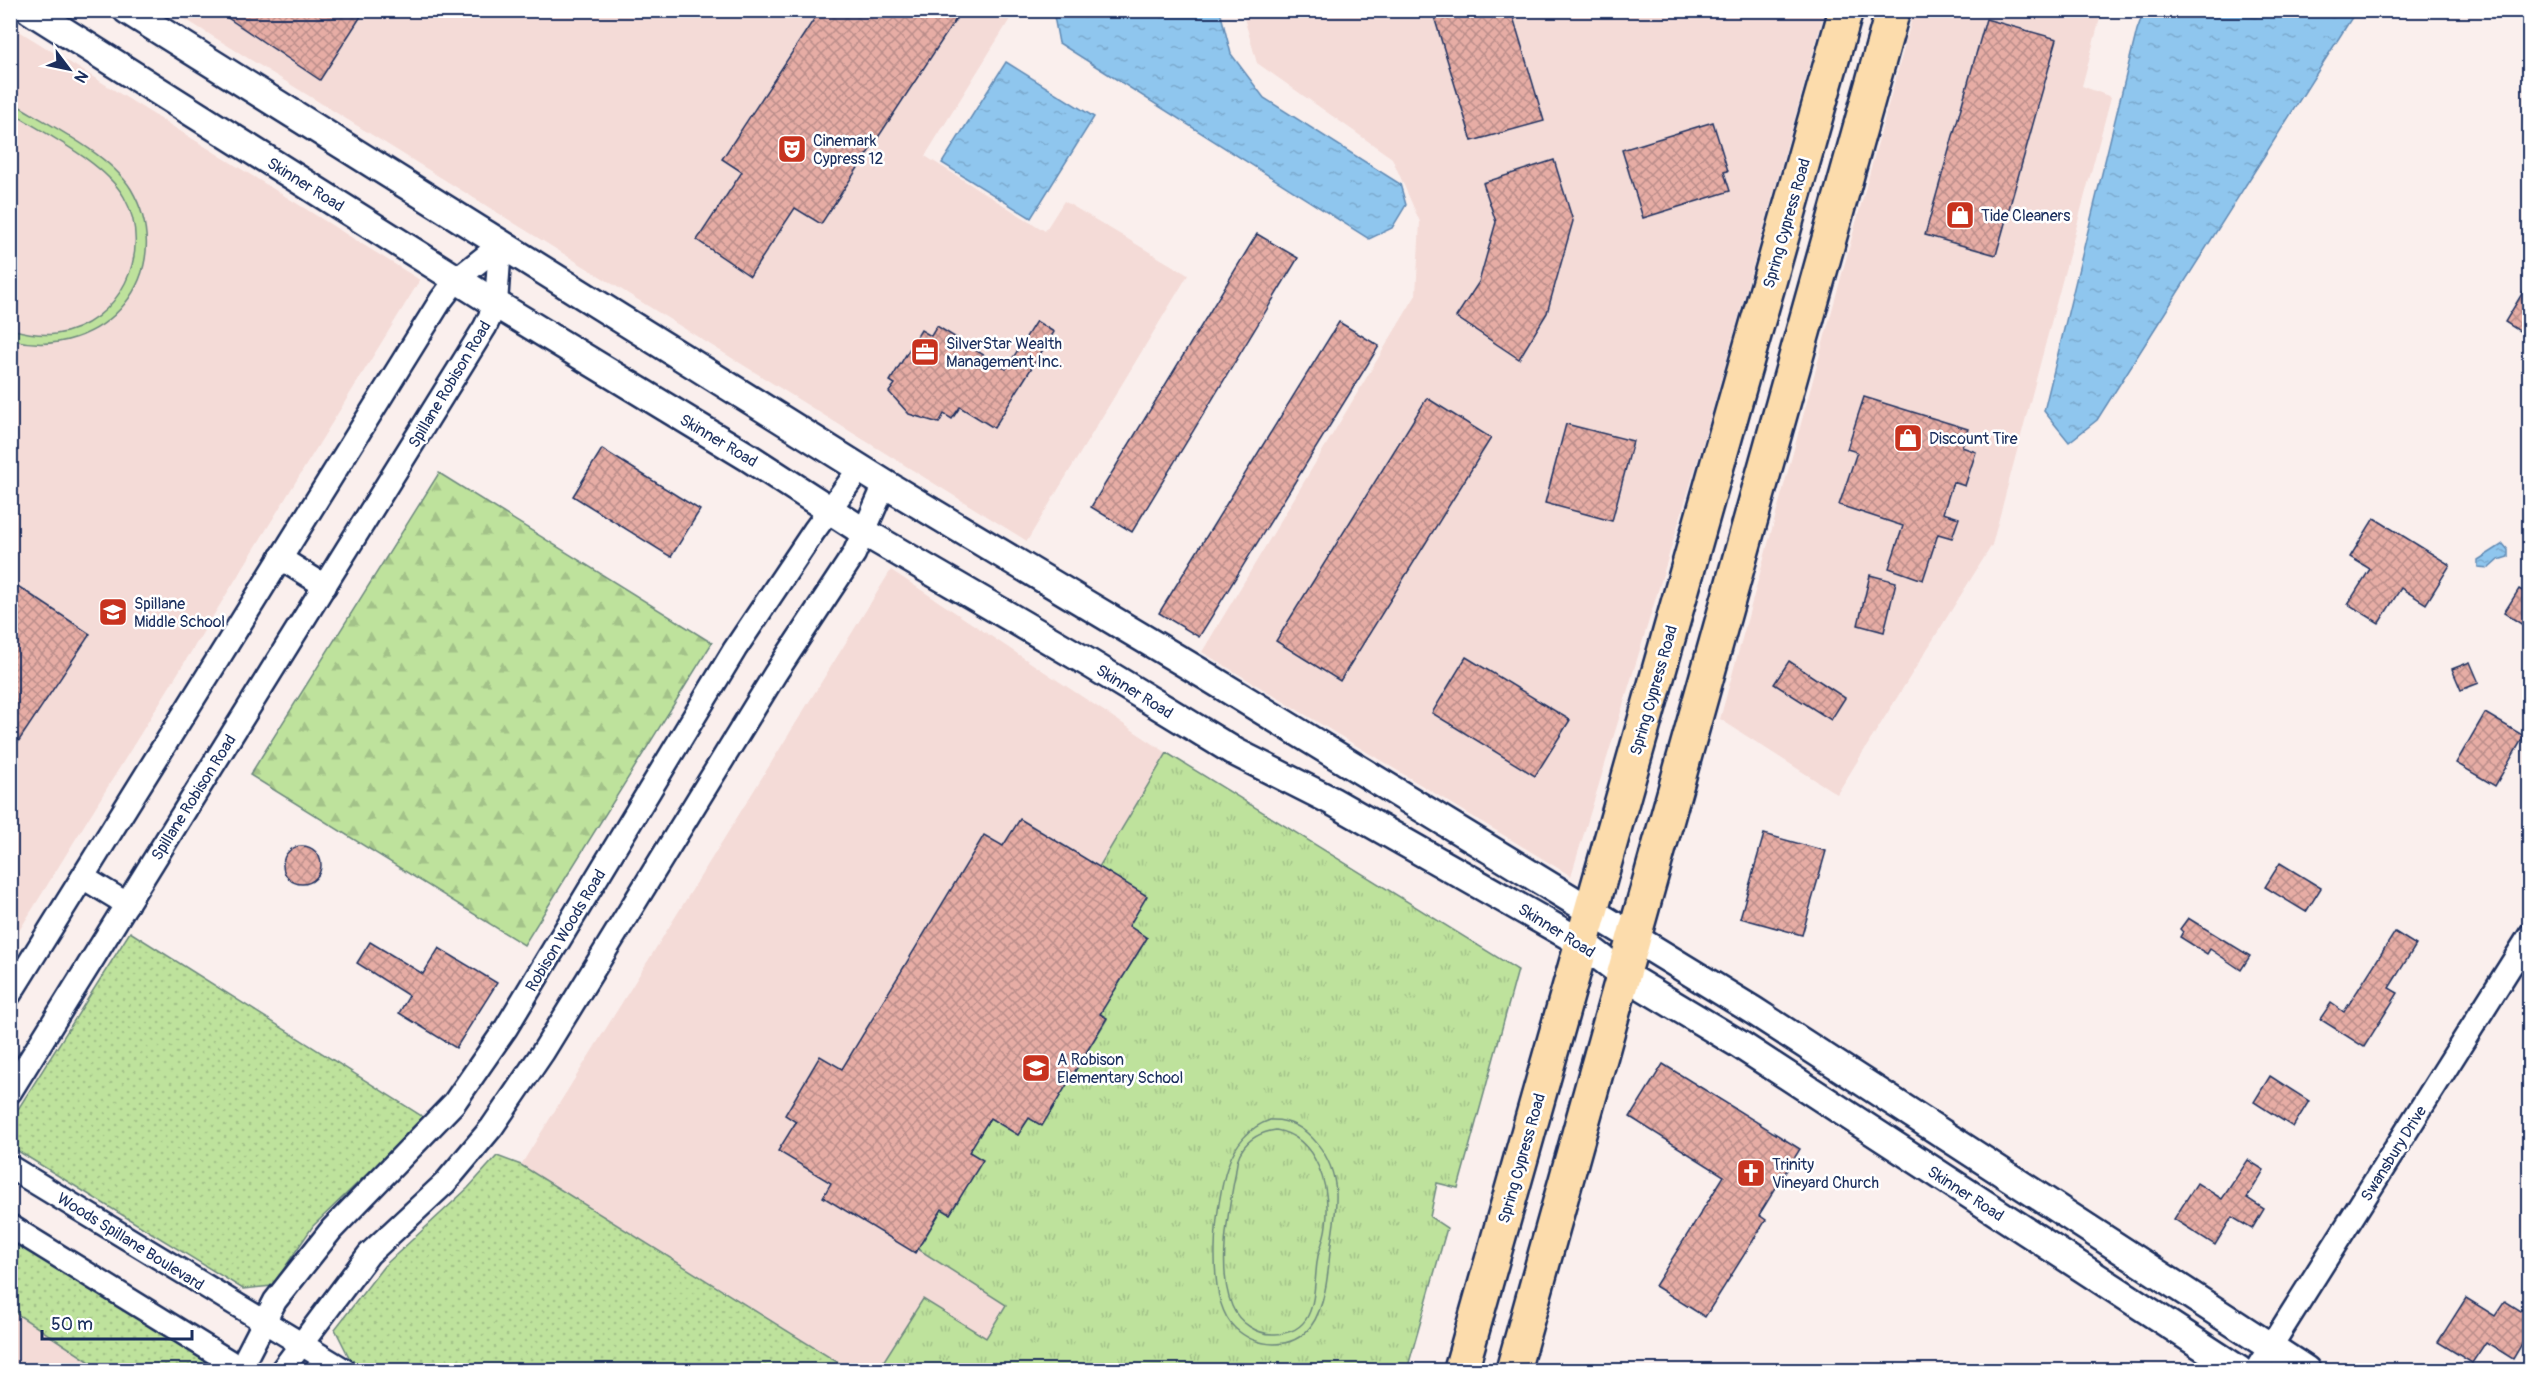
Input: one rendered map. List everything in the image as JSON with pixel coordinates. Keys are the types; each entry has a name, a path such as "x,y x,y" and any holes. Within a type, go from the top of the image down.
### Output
{"main road":[{"name":"Spring Cypress Road","path":"1461,1371 1846,10"},
{"path":"1513,1371 1893,10"},
{"path":"1826,82 1871,91"},
{"path":"1725,438 1768,459"}],"street":[{"name":"Skinner Road","path":"30,10 496,304 748,457 864,532 1089,663 1235,752 1332,801 1582,943 1624,975 1739,1044 2239,1371"},
{"name":"Skinner Road","path":"127,10 885,484 1208,677 1758,1014 2015,1182 2263,1360 2306,1371"},
{"path":"10,994 441,300 457,279 500,245"},
{"name":"Spillane Robison Road","path":"10,1092 485,327 496,304 500,245"},
{"name":"Robison Woods Road","path":"242,1370 275,1301 332,1229 414,1147 460,1094 506,1028 735,649 860,468"},
{"path":"282,1371 369,1254 445,1183 492,1127 549,1042 771,680 854,554 885,484"},
{"path":"280,558 325,586"},
{"path":"84,878 127,904"},
{"name":"Swansbury Drive","path":"2263,1360 2529,935"},
{"name":"Woods Spillane Boulevard","path":"10,1167 344,1371"},
{"path":"1996,1212 2015,1182"},
{"path":"10,1226 242,1370"}],"shaded area":[{"path":"172,11 1015,11 925,156 1045,231 1064,201 1188,275 1027,541"},
{"path":"1242,11 1825,11 1704,440 1571,876 1202,652 1416,295 1420,222 1392,158 1257,63"},
{"path":"1914,11 2102,11 2082,86 2111,97 1992,545 1837,794 1720,719"},
{"name":"Spillane Middle School","path":"11,26 420,280 11,944"},
{"name":"A Robison Elementary School","path":"891,570 1167,753 1518,970 1458,1188 1437,1183 1430,1217 1447,1228 1407,1370 850,1370 521,1165"},
{"path":"11,1253 196,1370 11,1370"}],"green space":[{"path":"10,101 76,140 108,164 131,189 144,221 146,251 139,279 124,304 103,324 76,338 46,343 12,340 11,329 33,334 56,334 78,328 98,317 125,283 133,262 135,240 133,218 124,197 103,172 72,149 11,112"},
{"path":"439,473 712,643 524,945 250,775"},
{"path":"1167,753 1518,970 1458,1188 1437,1183 1430,1217 1447,1228 1407,1370 878,1370 923,1299 986,1338 1006,1305 918,1249 942,1209 950,1214 982,1160 964,1148 978,1137 990,1118 1018,1135 1029,1118 1042,1125 1107,1019 1095,1011 1115,990 1147,938 1129,926 1099,867"},
{"path":"130,932 425,1118 313,1226 272,1286 243,1289 13,1148 13,1117"},
{"path":"1270,1120 1284,1121 1307,1133 1324,1154 1334,1180 1336,1193 1327,1281 1320,1310 1311,1326 1303,1334 1294,1340 1274,1344 1253,1340 1235,1328 1225,1314 1219,1296 1216,1273 1216,1225 1223,1181 1235,1151 1249,1132","holes":["1276,1130 1302,1143 1318,1166 1326,1196 1326,1225 1318,1256 1312,1306 1307,1317 1300,1326 1290,1332 1269,1334 1244,1323 1232,1306 1225,1276 1225,1241 1240,1153 1245,1145 1261,1134"]},
{"path":"497,1156 521,1165 850,1370 367,1370 351,1361 335,1329 384,1266 468,1188"},
{"path":"10,1240 212,1363 216,1370 102,1370 11,1310"}],"water":[{"path":"1053,11 1220,11 1231,54 1264,98 1400,184 1406,205 1392,228 1369,239 1059,43"},
{"path":"2144,11 2356,11 2097,420 2069,442 2044,411 2137,30"},
{"path":"1006,62 1094,117 1031,218 942,163"},
{"path":"2503,544 2508,550 2508,557 2498,560 2489,568 2478,567 2478,560"}],"building":[{"path":"216,10 365,10 320,80"},
{"name":"Cinemark Cypress 12","path":"820,10 962,10 821,224 795,208 750,276 697,240 742,172 722,159"},
{"path":"1432,10 1511,10 1544,121 1472,141"},
{"path":"1986,19 2057,39 1996,255 1925,235"},
{"path":"1713,122 1728,171 1724,172 1730,191 1643,218 1622,150"},
{"path":"1554,160 1573,221 1547,313 1519,359 1456,317 1479,282 1496,222 1483,183"},
{"path":"1257,234 1298,258 1132,532 1091,507"},
{"path":"2529,282 2529,337 2505,322"},
{"path":"1036,321 1054,332 994,428 960,407 952,419 944,414 939,423 909,414 889,392 895,384 890,381 921,330 931,336 937,326 1006,369"},
{"path":"1339,322 1379,346 1199,637 1159,613"},
{"path":"1864,397 1968,429 1962,447 1976,452 1965,486 1953,482 1943,513 1959,518 1952,538 1938,534 1923,580 1889,568 1903,526 1839,505 1857,452 1847,449"},
{"path":"1427,398 1491,438 1340,681 1276,641"},
{"path":"1566,424 1633,441 1612,521 1545,503"},
{"path":"602,449 700,510 671,557 573,496"},
{"path":"2374,518 2450,565 2426,604 2401,588 2379,623 2348,604 2370,569 2350,557"},
{"path":"1870,575 1896,582 1884,632 1858,625"},
{"path":"10,581 90,634 10,754"},
{"path":"2519,589 2529,595 2529,629 2504,613"},
{"path":"1466,657 1570,720 1535,776 1432,713"},
{"path":"1789,661 1845,698 1831,720 1774,684"},
{"path":"2470,662 2479,683 2461,690 2452,669"},
{"path":"2485,713 2524,736 2495,786 2456,763"},
{"path":"1020,819 1147,896 1129,926 1147,938 1100,1014 1107,1018 1042,1126 1029,1118 1018,1135 990,1118 969,1152 983,1160 950,1214 942,1209 915,1253 823,1197 831,1183 778,1151 796,1122 785,1115 820,1056 842,1069 984,835 1003,846"},
{"path":"1764,834 1826,851 1802,935 1740,918"},
{"path":"302,846 315,852 321,865 315,878 302,884 289,878 283,865 289,852"},
{"path":"2280,863 2321,888 2306,912 2265,887"},
{"path":"2188,918 2250,956 2241,970 2210,949 2207,954 2180,937 2183,932 2180,929"},
{"path":"2395,932 2416,945 2389,988 2398,993 2364,1047 2320,1019 2331,1003 2344,1012"},
{"path":"370,942 423,974 439,948 497,983 456,1048 399,1013 409,996 357,963"},
{"path":"1663,1064 1800,1149 1759,1215 1766,1220 1705,1317 1655,1286 1724,1176 1630,1117"},
{"path":"2270,1076 2309,1101 2293,1127 2254,1102"},
{"path":"2248,1160 2264,1170 2247,1198 2264,1209 2252,1229 2232,1217 2215,1245 2174,1219 2197,1183 2222,1199"},
{"path":"2466,1298 2495,1316 2505,1301 2529,1316 2529,1332 2513,1359 2486,1342 2472,1363 2438,1342"}],"place":[{"name":"Cinemark Cypress 12","path":"792,149"},
{"name":"Tide Cleaners","path":"1960,215"},
{"name":"SilverStar Wealth Management Inc.","path":"925,352"},
{"name":"Discount Tire","path":"1908,438"},
{"name":"Spillane Middle School","path":"113,612"},
{"name":"A Robison Elementary School","path":"1036,1068"},
{"name":"Trinity Vineyard Church","path":"1751,1173"}]}
